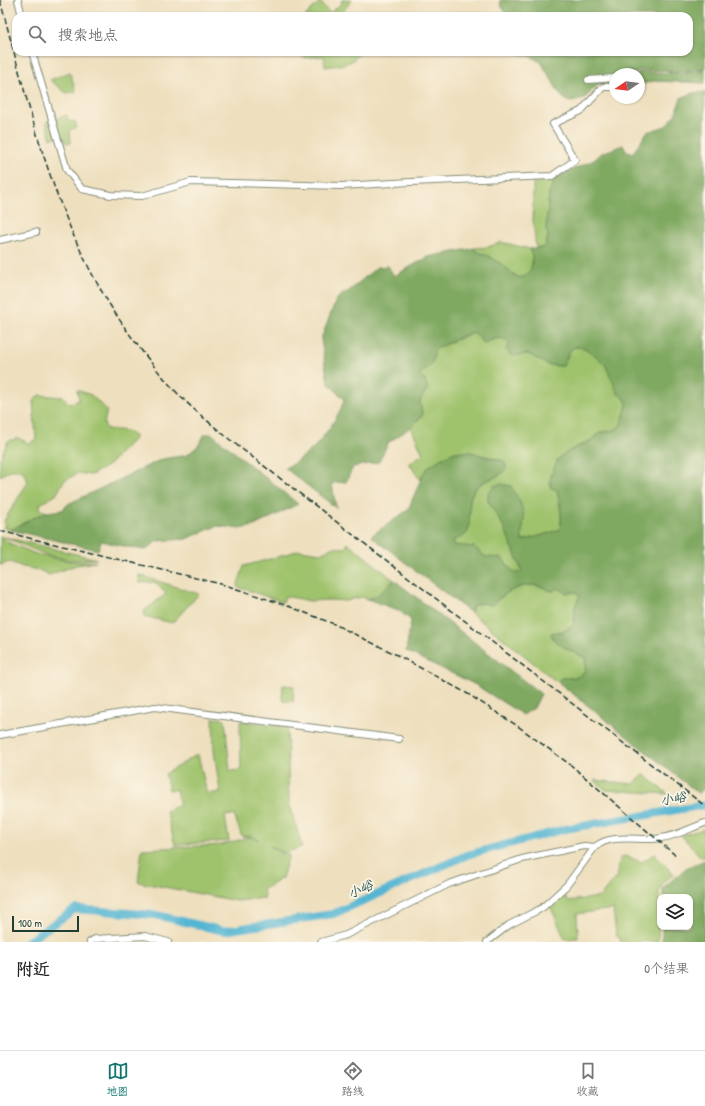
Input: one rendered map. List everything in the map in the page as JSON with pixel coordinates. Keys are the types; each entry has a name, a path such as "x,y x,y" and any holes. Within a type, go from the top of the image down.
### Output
{"street":[{"path":"18,0 21,12"},
{"path":"33,56 67,170 82,189 111,196 142,196 191,182 341,186 552,176 575,160 553,124 581,111 603,87 609,88"},
{"path":"588,80 609,78"},
{"path":"0,240 36,232"},
{"path":"0,735 155,706 399,739"},
{"path":"487,942 509,925 542,908 567,885 600,842 615,839 661,839 683,833 705,823"},
{"path":"321,942 346,935 449,884 522,859 584,846 595,847"},
{"path":"90,942 95,939 145,936 168,942"}],"green space":[{"path":"341,0 352,0 344,10 345,12 331,12 342,3"},
{"path":"500,0 705,0 705,68 685,71 645,70 645,68 609,68 609,85 601,82 584,99 572,102 567,101 561,96 541,62 529,56 693,56 693,12 505,12"},
{"path":"320,2 329,12 309,12 313,8"},
{"path":"301,56 324,56 305,58"},
{"path":"324,56 357,56 350,62 325,67"},
{"path":"705,70 705,83 653,81 645,83 645,72 683,73"},
{"path":"70,72 76,92 66,93 50,80"},
{"path":"705,92 705,788 698,793 558,682 561,678 579,677 585,672 585,658 560,645 553,638 551,633 561,632 574,624 575,607 579,594 575,592 567,593 557,588 552,591 539,586 527,585 508,592 492,605 482,603 473,605 471,613 371,536 408,510 423,474 429,466 456,452 472,452 504,461 507,468 497,476 481,483 476,487 470,499 468,531 464,536 454,540 453,545 474,547 486,557 502,558 512,571 516,573 522,571 504,527 488,501 488,494 494,486 502,484 511,486 519,501 524,518 522,541 560,529 561,515 559,499 557,490 551,488 550,482 557,461 561,456 571,450 592,440 598,433 615,430 620,426 626,409 627,403 625,399 618,394 606,366 596,356 585,348 575,347 570,350 563,366 548,365 528,354 511,356 506,349 509,344 503,339 500,338 483,343 474,332 470,333 437,348 431,364 419,374 425,381 428,388 420,400 423,415 411,427 388,443 379,462 353,467 346,482 332,483 336,508 285,468 303,457 317,444 332,425 343,404 344,399 328,383 321,339 336,300 377,267 388,266 394,276 428,257 475,248 475,251 485,254 497,261 515,276 524,276 529,272 532,266 530,249 545,247 548,236 546,229 549,193 556,177 594,160 602,153 623,145 627,152 633,153 647,132 666,126 675,115 681,98 692,93"},
{"path":"67,115 68,122 75,121 77,127 70,130 71,143 66,143 63,137 58,136 51,139 46,122"},
{"path":"556,177 549,193 546,229 548,236 545,247 536,249 533,219 533,179"},
{"path":"501,242 530,249 532,267 528,274 519,278 500,263 474,251 475,248 488,247"},
{"path":"474,332 483,343 498,338 503,338 522,354 528,354 548,365 563,366 570,350 575,347 585,348 606,366 627,403 621,425 619,427 613,430 598,433 592,440 571,450 551,476 550,486 557,490 560,504 560,529 522,541 521,535 524,519 520,501 488,494 488,501 504,527 522,571 517,573 512,571 502,558 486,557 474,547 453,545 454,540 466,534 470,512 470,502 474,490 486,481 500,475 504,461 461,451 445,456 430,466 423,473 420,480 409,463 423,454 411,427 423,415 420,400 426,392 425,381 419,374 433,361 434,352 437,348"},
{"path":"77,390 91,395 107,410 104,424 107,429 127,431 136,437 109,465 91,475 78,473 64,481 56,495 40,504 41,510 47,512 11,530 4,528 5,519 28,482 22,470 10,470 0,476 0,459 8,441 19,438 29,444 36,439 33,401 39,395 63,397 70,404 79,400"},
{"path":"205,434 212,434 298,504 254,526 240,529 217,526 186,539 157,541 146,550 101,541 98,550 11,530 47,512 62,510 68,504 162,459 187,455 198,446"},
{"path":"0,536 7,542 36,554 68,561 96,562 76,565 49,575 39,570 23,567 10,562 0,565"},
{"path":"4,537 97,559 70,560 47,555"},
{"path":"348,543 394,580 377,596 367,599 361,597 346,601 310,601 285,596 283,602 237,587 244,566 299,550 322,553 333,547 345,548"},
{"path":"139,575 199,594 172,623 144,616 145,610 166,594 155,582 139,583"},
{"path":"394,580 541,694 534,708 523,715 474,684 406,651 411,620 398,610 367,599 377,596"},
{"path":"526,585 541,586 550,591 557,587 567,593 575,592 580,594 575,607 574,624 564,630 551,633 552,638 567,649 585,658 585,672 579,677 562,678 557,682 471,613 473,605 482,603 492,604 510,591"},
{"path":"283,685 294,686 293,702 282,700"},
{"path":"213,718 225,719 230,771 241,770 240,721 287,727 289,801 302,847 284,853 270,846 282,854 289,855 282,878 263,890 265,898 237,901 138,882 142,849 221,845 250,837 259,840 250,836 242,837 234,815 225,816 229,841 175,845 166,811 180,805 176,790 169,790 165,774 198,754 207,794 220,792 214,751"},
{"path":"643,774 668,794 606,790 594,780 634,784"},
{"path":"705,829 705,857 701,857 681,835"},
{"path":"654,854 674,874 663,883 659,894 657,894 658,942 620,942 620,938 616,936 613,909 577,914 578,938 565,939 550,906 563,892 568,901 600,897 617,876 620,858 625,856 642,862"},
{"path":"705,860 705,942 662,942 662,930 693,930 693,894 663,894 663,888 686,868"}],"waterway":[{"name":"小峪","path":"27,942 75,909 156,915 224,931 333,914 467,855 565,829 705,805"}],"railway":[{"path":"0,0 12,45"},
{"path":"15,56 29,109 52,181 80,250 97,283 121,323 176,392 229,439 705,806"},
{"path":"0,531 225,585 288,606 334,624 397,655 468,694 519,727 572,766 675,855"}]}
